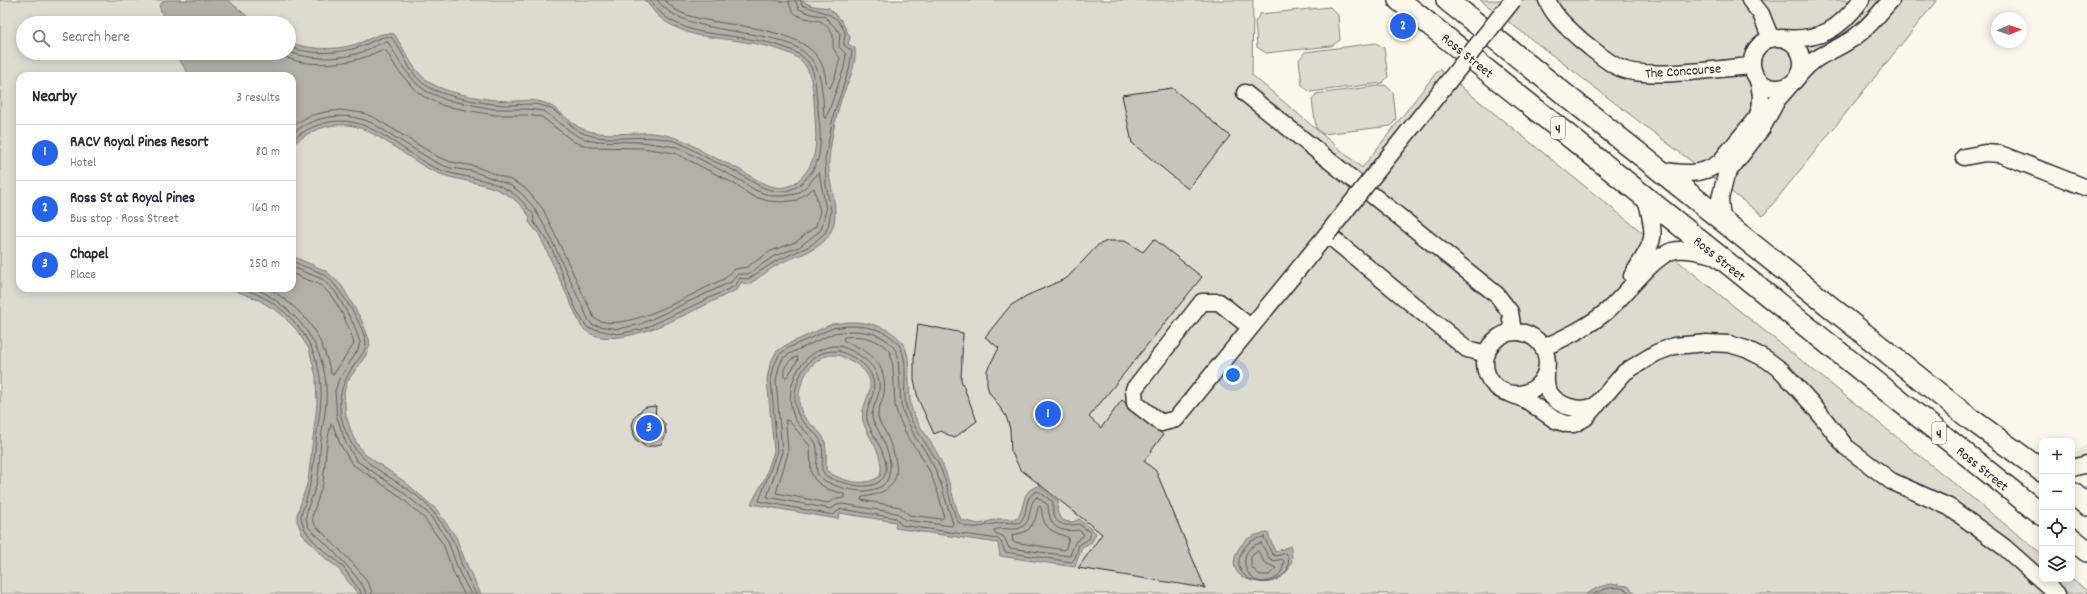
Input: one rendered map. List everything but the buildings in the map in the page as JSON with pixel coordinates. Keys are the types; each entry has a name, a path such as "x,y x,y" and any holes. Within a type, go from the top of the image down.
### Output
{"main road":[{"name":"Ross Street","path":"1400,0 1717,256 2039,513"},
{"name":"4","path":"1447,0 1968,417 2039,469"},
{"path":"2075,495 2087,505"},
{"path":"2075,541 2087,551"}],"street":[{"path":"1250,327 1219,302 1202,302 1134,389 1135,403 1161,423 1176,419 1327,234 1513,0"},
{"name":"The Concourse","path":"1547,0 1554,14 1576,36 1610,63 1632,72 1755,72"},
{"path":"1750,0 1777,38 1792,42 1799,50 1802,60 1795,79 1783,87 1774,88 1764,85 1755,72"},
{"path":"1657,169 1688,174 1714,168 1757,117 1760,110 1760,87 1755,72 1753,56 1757,48 1763,42 1777,38 1807,39 1820,35 1851,13 1861,0"},
{"path":"1722,221 1720,199 1726,175 1762,128 1778,100 1815,58 1852,39 1869,26 1891,0"},
{"path":"1244,93 1497,295 1510,312 1513,332"},
{"path":"1964,157 1985,153 2000,154 2087,188"},
{"path":"1613,306 1651,246 1653,237 1652,224 1646,198"},
{"path":"1327,234 1461,344 1471,351 1487,354"},
{"path":"1543,348 1591,323 1613,306 1656,261 1666,254 1679,250 1717,256"},
{"path":"1598,404 1590,408 1580,408 1560,403 1548,391 1546,372 1547,360 1543,348 1534,338 1527,334 1513,332 1496,339 1487,354 1485,365 1490,380 1497,388 1526,400 1555,420 1567,424 1581,422 1598,404 1625,372 1644,359 1665,349 1707,343 1729,344 1746,349 1766,359 1787,376 1812,404 1846,447 1892,482 1949,507 2004,547 2057,594"},
{"path":"1511,394 1520,394 1532,390 1541,382 1546,372"},
{"path":"2019,453 2039,459"},
{"path":"2075,467 2087,464"}],"shaded area":[{"path":"0,0 1253,0 1252,75 1362,168 1439,69 2039,552 2039,582 2075,582 2075,581 2087,591 2087,594 0,594"},
{"path":"1480,0 1937,0 1763,216"},
{"path":"1330,7 1338,15 1340,40 1331,46 1266,53 1257,47 1255,22 1260,14"},
{"path":"1376,43 1384,48 1388,77 1382,83 1310,92 1302,85 1299,60 1305,52"},
{"path":"1385,85 1393,92 1396,119 1391,126 1323,134 1316,128 1312,100 1316,94"},
{"path":"2087,444 2087,462 2075,454"}],"water":[{"path":"165,0 228,0 247,16 163,16 159,5"},
{"path":"644,0 773,0 785,2 800,0 813,6 829,8 841,20 850,37 848,44 855,48 855,55 853,68 841,100 832,138 829,169 834,198 835,217 829,235 824,241 812,250 777,265 749,284 744,284 742,281 738,289 676,319 632,335 612,338 594,335 581,326 539,234 529,222 530,217 510,196 488,186 449,177 431,170 368,131 357,127 348,125 332,125 311,132 296,142 296,72 187,72 180,60 296,60 296,45 315,48 351,46 380,34 389,33 394,34 411,63 422,76 443,89 460,94 490,99 511,101 533,100 550,105 572,123 585,130 606,134 656,133 666,135 687,142 757,180 774,187 790,185 798,181 806,172 813,159 816,139 813,90 805,65 797,58 771,47 697,35 681,30 660,18"},
{"path":"296,258 326,271 342,286 362,321 370,345 366,355 347,382 344,393 346,416 353,437 363,453 405,482 436,509 456,537 468,568 481,594 358,594 336,566 327,560 302,534 297,521 297,515 308,481 317,404 316,376 309,349 296,329 280,313 259,300 239,292 296,292"},
{"path":"858,322 875,325 891,332 903,344 908,359 912,410 943,465 961,520 979,524 998,519 1017,519 1022,510 1026,495 1033,488 1039,486 1059,502 1057,511 1062,519 1069,522 1079,519 1096,533 1092,542 1082,547 1075,567 1000,556 998,543 895,528 896,522 840,513 838,519 751,504 765,478 774,451 767,379 770,364 776,352 786,345 832,324","holes":["838,355 862,368 870,381 869,392 862,415 866,428 876,447 881,468 880,476 867,482 853,482 845,480 826,470 825,442 818,430 804,417 800,405 800,388 812,365 826,356"]},
{"path":"1268,533 1275,552 1290,546 1291,562 1285,573 1275,579 1261,582 1249,580 1239,574 1234,564 1238,550 1247,539 1259,534"},
{"path":"1610,584 1628,586 1635,594 1586,594 1599,587"}],"place":[{"name":"Ross St at Royal Pines","path":"1403,26"},
{"name":"RACV Royal Pines Resort","path":"1048,414"},
{"name":"Chapel","path":"649,428"}]}
